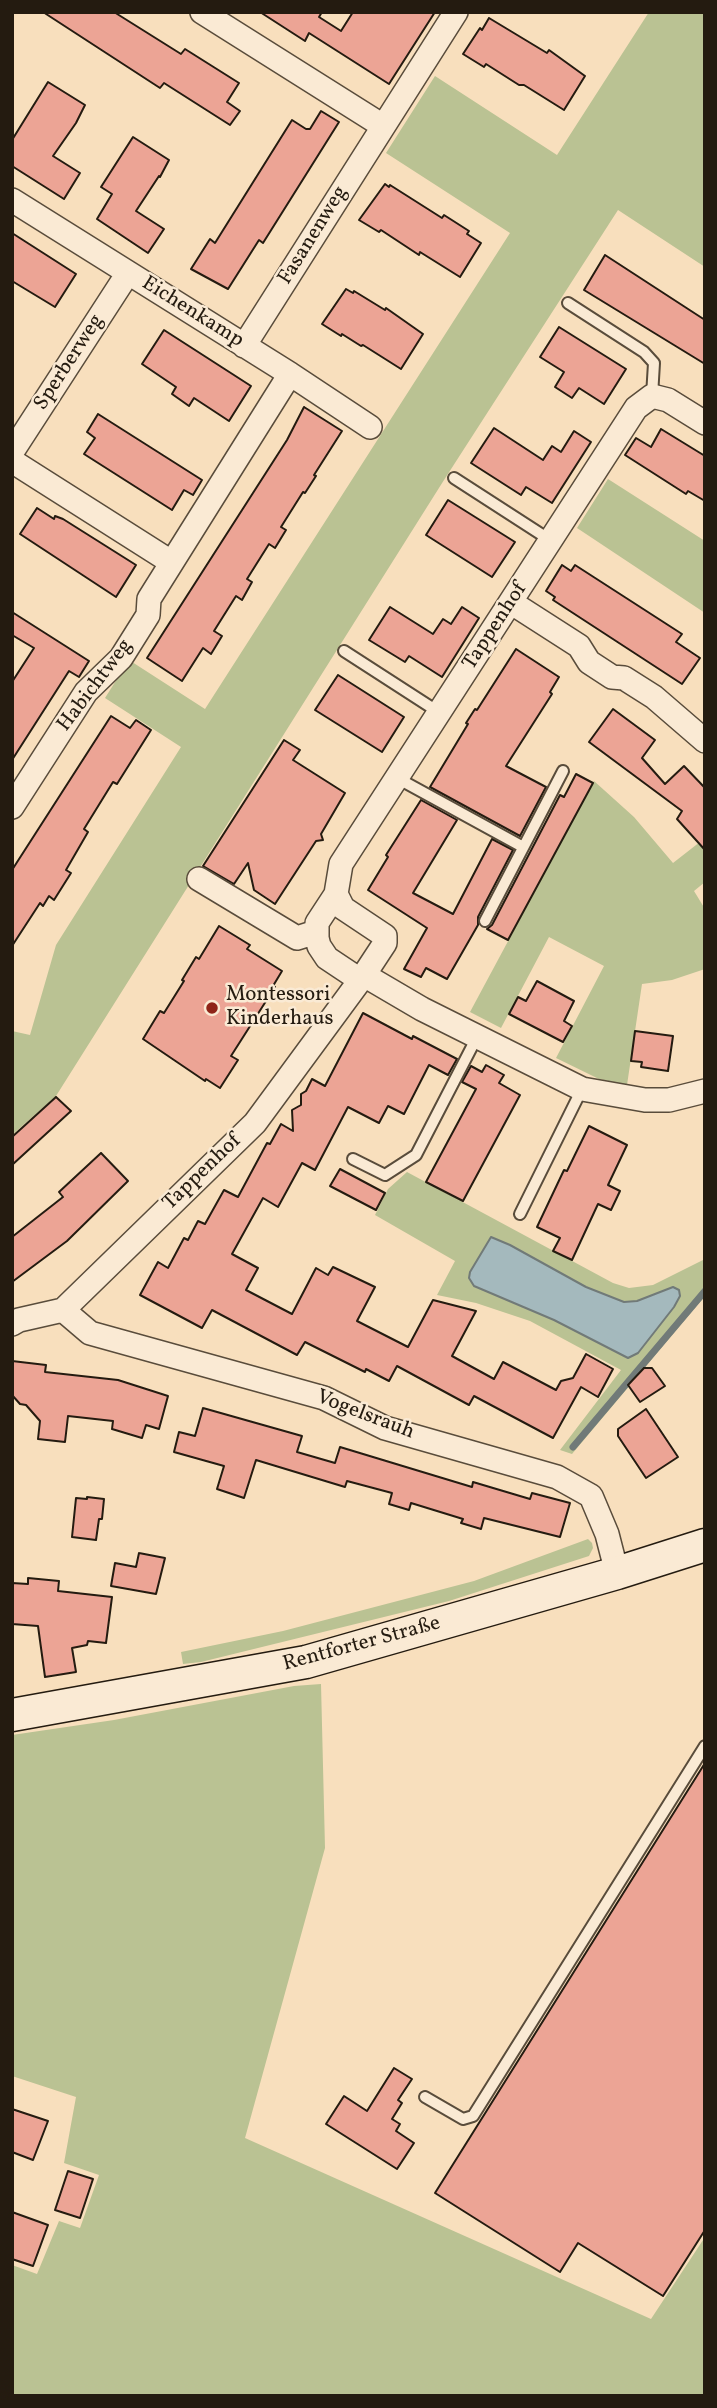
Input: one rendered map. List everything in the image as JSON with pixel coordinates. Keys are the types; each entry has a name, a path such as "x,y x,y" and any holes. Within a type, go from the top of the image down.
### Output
{"main road":[{"name":"Rentforter Straße","path":"12,1715 306,1662 617,1573 705,1545"}],"street":[{"path":"202,12 383,126"},
{"name":"Fasanenweg","path":"244,346 456,12"},
{"name":"Eichenkamp","path":"12,200 370,427"},
{"name":"Sperberweg","path":"12,452 128,273"},
{"name":"Habichtweg","path":"12,807 86,692 121,658 148,615 149,599 290,374"},
{"path":"652,396 668,400 705,423"},
{"name":"Tappenhof","path":"316,932 317,923 336,894 341,864 636,408 652,396"},
{"path":"12,461 172,562"},
{"path":"512,603 579,646 589,662 612,677 624,678 654,697 705,741"},
{"path":"199,879 297,938 316,932 319,946 327,958 582,1089 645,1100 669,1100 705,1091"},
{"name":"Tappenhof","path":"63,1310 255,1123 385,943 385,936 343,908 336,894"},
{"path":"12,1324 63,1310"},
{"name":"Vogelsrauh","path":"63,1310 90,1333 324,1398 385,1428 557,1477 591,1496 607,1534 617,1573"}],"lane":[{"path":"568,303 643,352 654,363 652,396"},
{"path":"454,478 550,540"},
{"path":"344,651 440,713"},
{"path":"485,921 563,771"},
{"path":"397,778 523,847"},
{"path":"353,1159 385,1175 416,1154 477,1037"},
{"path":"520,1214 582,1089"},
{"path":"425,2096 463,2119 473,2116 705,1746"}],"green space":[{"path":"649,12 705,12 705,267 618,210 444,480 56,1096 12,1135 12,1031 30,1035 56,945 181,747 105,698 129,660 205,709 510,233 386,153 435,76 557,155"},
{"path":"608,479 705,541 705,613 577,528"},
{"path":"594,781 634,817 673,863 705,838 705,882 694,891 705,909 705,969 672,980 642,984 627,1085 599,1079 556,1058 604,966 549,937 501,1028 470,1012"},
{"path":"407,1172 613,1283 629,1288 653,1285 705,1259 705,1296 572,1454 560,1450 621,1370 530,1321 476,1303 437,1295 455,1261 375,1215 388,1189","holes":["510,1245 586,1287 624,1302 637,1301 673,1287 680,1296 638,1353 628,1358 554,1320 474,1286 470,1272 484,1250"]},
{"path":"588,1539 593,1548 589,1556 449,1601 201,1662 183,1664 181,1652 283,1631 474,1581"},
{"path":"321,1684 325,1848 245,2138 651,2319 705,2237 705,2396 12,2396 12,2265 37,2274 59,2221 80,2228 99,2175 64,2163 76,2097 12,2076 12,1735 114,1720 294,1686"}],"shaded area":[{"path":"491,1237 586,1287 624,1302 637,1301 673,1287 679,1290 680,1296 638,1353 628,1358 554,1320 474,1286 469,1278 470,1272"}],"building":[{"path":"43,12 114,12 181,54 185,49 239,83 227,102 240,111 230,125 164,83 160,88"},
{"path":"260,12 322,12 319,17 341,31 353,12 435,12 389,84 309,33 305,41"},
{"path":"489,18 547,53 549,50 585,76 564,110 524,85 519,85 486,64 484,67 463,54"},
{"path":"48,82 85,105 53,156 80,173 64,199 12,166 12,140"},
{"path":"321,111 339,122 263,243 259,240 228,289 191,269 210,239 215,243 292,120 310,129"},
{"path":"133,137 169,160 136,211 164,229 148,253 97,219 112,194 101,187"},
{"path":"385,184 442,218 444,215 469,231 467,234 481,243 460,277 420,252 419,255 381,230 379,232 359,220"},
{"path":"12,233 76,274 55,307 12,281"},
{"path":"605,255 705,320 705,364 584,290"},
{"path":"346,289 385,310 386,308 423,334 401,369 322,324"},
{"path":"559,327 626,369 604,404 579,388 572,398 555,387 564,372 540,357"},
{"path":"164,330 251,386 229,421 194,398 189,406 172,394 176,387 142,364"},
{"path":"304,407 342,431 314,475 316,476 281,527 286,530 275,548 269,544 247,579 252,582 242,600 236,596 214,631 222,636 211,654 203,648 182,681 147,658 287,440"},
{"path":"98,414 202,480 193,495 184,490 172,510 84,454 95,438 87,432"},
{"path":"494,428 543,460 552,446 561,452 574,431 591,442 552,503 526,487 521,495 471,463"},
{"path":"661,429 705,456 705,501 688,491 686,494 625,455 636,438 651,447"},
{"path":"448,500 515,542 492,577 426,535"},
{"path":"37,508 54,519 55,516 63,519 136,565 116,597 20,534"},
{"path":"562,565 571,571 575,565 682,634 676,642 700,658 682,684 553,600 555,597 546,591"},
{"path":"390,607 433,634 443,619 451,624 462,607 479,618 442,677 409,656 405,662 369,640"},
{"path":"12,612 89,661 79,677 69,671 12,760 12,682 34,648 12,635"},
{"path":"516,649 559,677 550,692 552,694 506,766 546,787 520,836 430,787 468,724 466,723"},
{"path":"338,675 404,717 382,752 315,710"},
{"path":"613,709 655,740 642,758 665,784 684,766 705,788 705,850 677,819 682,811 589,742"},
{"path":"111,716 130,728 136,720 151,730 117,784 113,782 84,829 88,832 66,870 71,873 54,900 49,896 43,906 40,903 12,946 12,870"},
{"path":"284,740 300,750 293,760 345,793 321,834 323,840 316,841 275,904 254,890 248,863 234,884 203,866"},
{"path":"576,774 593,783 508,940 487,929 492,925 560,795 564,797"},
{"path":"421,800 457,820 413,893 453,914 492,839 513,850 478,917 478,925 447,979 426,968 421,977 404,969 427,928 368,890 388,857 386,855"},
{"name":"Montessori Kinderhaus","path":"219,926 250,945 247,949 282,971 273,986 275,987 231,1056 238,1060 220,1088 206,1079 205,1081 143,1039 160,1011 164,1013 196,957 199,959"},
{"path":"537,981 574,1001 564,1021 572,1026 563,1042 509,1014 518,997 526,1001"},
{"path":"363,1013 457,1059 448,1075 429,1065 404,1114 388,1106 379,1123 348,1107 315,1170 302,1163 278,1207 263,1198 232,1254 258,1268 246,1290 292,1314 316,1268 328,1275 333,1267 375,1287 357,1321 408,1347 433,1300 476,1311 452,1356 494,1379 503,1362 556,1390 561,1381 573,1378 586,1354 613,1369 598,1397 581,1387 553,1438 474,1396 469,1405 397,1366 389,1381 305,1342 297,1355 212,1310 202,1328 140,1295 158,1262 168,1268 184,1238 188,1240 198,1221 205,1224 224,1190 238,1197 267,1143 270,1144 281,1124 293,1131 292,1110 301,1105 301,1094 306,1091 312,1079 325,1086"},
{"path":"635,1031 673,1036 668,1071 641,1067 642,1062 631,1061"},
{"path":"486,1065 504,1075 499,1083 520,1095 463,1201 426,1182 476,1089 462,1082 471,1066 482,1072"},
{"path":"56,1097 71,1111 12,1165 12,1137"},
{"path":"589,1126 627,1145 608,1185 620,1191 611,1210 598,1204 572,1260 553,1251 560,1238 537,1227"},
{"path":"101,1153 128,1181 67,1241 12,1282 12,1237 63,1197 59,1192"},
{"path":"340,1169 385,1193 376,1210 330,1186"},
{"path":"12,1361 46,1365 45,1372 118,1380 168,1396 159,1429 146,1425 142,1438 112,1429 113,1421 68,1416 65,1442 38,1439 40,1421 26,1405 20,1404 12,1395"},
{"path":"644,1368 652,1368 665,1386 640,1402 628,1385"},
{"path":"203,1408 302,1436 297,1452 335,1463 340,1447 472,1487 473,1482 530,1499 532,1493 570,1503 560,1537 484,1518 481,1529 461,1523 463,1519 411,1503 409,1510 389,1504 392,1493 347,1481 345,1487 256,1460 244,1498 217,1489 224,1466 174,1452 179,1432 195,1436"},
{"path":"646,1409 678,1457 646,1478 618,1436 618,1429"},
{"path":"76,1498 104,1499 96,1540 72,1537"},
{"path":"139,1553 165,1558 156,1594 111,1586 115,1563 136,1567"},
{"path":"28,1578 59,1581 58,1591 112,1597 106,1643 88,1641 87,1645 72,1648 76,1672 45,1677 38,1626 12,1624 12,1583 28,1584"},
{"path":"705,1763 705,2230 663,2296 578,2243 560,2272 435,2193"},
{"path":"394,2068 412,2079 398,2100 402,2103 392,2119 400,2124 396,2131 414,2143 397,2169 326,2124 344,2096 367,2111"},
{"path":"12,2109 48,2121 33,2160 12,2152"},
{"path":"68,2171 93,2179 80,2218 55,2210"},
{"path":"12,2212 48,2225 33,2266 12,2259"}],"waterway":[{"path":"573,1447 705,1291"}],"place":[{"name":"Montessori Kinderhaus","path":"212,1008"}]}
